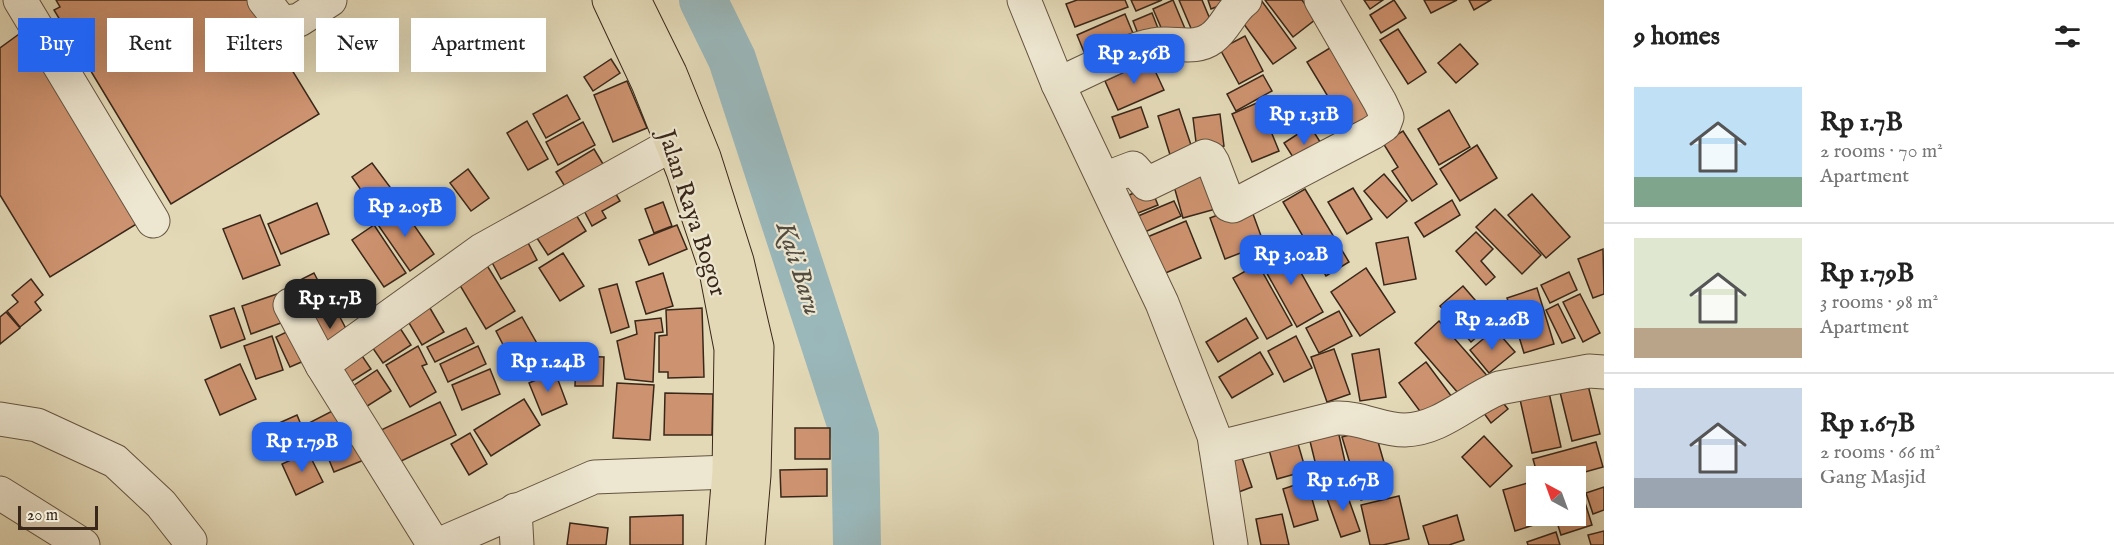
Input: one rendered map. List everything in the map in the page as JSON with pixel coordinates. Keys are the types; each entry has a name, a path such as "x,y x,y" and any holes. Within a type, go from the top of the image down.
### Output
{"highway":[{"name":"Jalan Raya Bogor","path":"609,0 648,83 673,144 715,266 731,349 729,472 723,545"},
{"name":"Jalan Raya Bogor","path":"634,0 670,73 704,157 737,261 757,347 754,475 748,545"}],"street":[{"path":"264,0 282,23 299,20 330,0"},
{"path":"1024,0 1058,84 1162,303 1214,436 1231,545"},
{"path":"1058,84 1150,45 1201,44 1212,39 1221,30 1231,12 1245,0"},
{"path":"1104,179 1133,168 1147,184 1205,156 1213,163 1229,205 1233,206 1372,134 1384,125 1387,117 1380,102 1321,0"},
{"path":"29,3 153,221"},
{"path":"322,365 482,250 673,144"},
{"path":"290,305 322,365 436,545 594,477 729,472"},
{"path":"1216,448 1336,418 1352,417 1404,430 1424,427 1447,418 1499,388 1589,371 1604,372"},
{"path":"0,419 37,425 115,461 161,504 190,541 189,545"},
{"path":"0,493 83,545"},
{"path":"515,510 517,545"}],"building":[{"path":"56,0 249,0 260,18 205,18 205,72 293,72 319,114 171,204 91,72 95,72 95,18 59,18 54,10 60,7"},
{"path":"1077,0 1125,0 1128,7 1075,27 1066,4"},
{"path":"1131,0 1162,0 1136,11"},
{"path":"1173,0 1186,31 1166,39 1153,9"},
{"path":"1179,0 1202,0 1212,24 1193,33"},
{"path":"1208,0 1234,0 1211,9"},
{"path":"1261,0 1296,48 1273,64 1238,16"},
{"path":"1265,0 1302,0 1316,19 1293,37"},
{"path":"1364,0 1383,0 1370,9"},
{"path":"1394,0 1406,18 1381,33 1370,15"},
{"path":"1424,0 1457,0 1431,13"},
{"path":"1469,0 1491,0 1474,10"},
{"path":"1152,13 1161,36 1142,44 1133,21"},
{"path":"1125,14 1137,43 1089,64 1077,35"},
{"path":"1398,29 1426,72 1408,84 1380,40"},
{"path":"18,35 18,72 52,72 143,220 50,277 0,195 0,48"},
{"path":"1245,36 1263,71 1239,84 1220,49"},
{"path":"1338,43 1381,114 1350,133 1307,62"},
{"path":"1460,44 1478,64 1456,83 1438,63"},
{"path":"611,59 620,73 593,91 584,77"},
{"path":"1150,60 1164,90 1118,110 1105,81"},
{"path":"1263,75 1272,91 1236,111 1227,94"},
{"path":"627,81 647,128 613,142 594,95"},
{"path":"567,95 580,119 546,138 533,114"},
{"path":"1319,99 1326,116 1301,128 1294,111"},
{"path":"1259,102 1279,151 1252,162 1232,114"},
{"path":"1141,107 1148,127 1120,138 1112,117"},
{"path":"1179,109 1193,151 1171,158 1158,116"},
{"path":"1449,110 1470,147 1439,165 1418,129"},
{"path":"1220,114 1224,146 1197,150 1193,118"},
{"path":"527,121 548,159 528,170 507,133"},
{"path":"583,122 595,145 558,165 546,142"},
{"path":"1310,126 1324,148 1298,165 1284,143"},
{"path":"1403,131 1437,184 1412,201 1392,171 1398,167 1383,143"},
{"path":"1477,145 1497,178 1460,201 1440,169"},
{"path":"594,149 606,169 569,193 556,172"},
{"path":"372,163 396,195 375,210 352,177"},
{"path":"1213,168 1223,207 1183,218 1172,179"},
{"path":"468,169 489,198 471,211 450,183"},
{"path":"1384,174 1407,201 1387,218 1364,191"},
{"path":"609,182 620,201 602,211 606,218 592,226 578,199"},
{"path":"1150,186 1158,205 1128,217 1120,199"},
{"path":"1353,188 1372,219 1347,234 1328,202"},
{"path":"1305,189 1349,262 1326,276 1283,202"},
{"path":"1532,194 1570,237 1546,258 1508,215"},
{"path":"1452,200 1460,215 1424,237 1415,223"},
{"path":"1174,201 1181,216 1138,235 1131,219"},
{"path":"663,202 672,226 654,233 645,209"},
{"path":"317,203 329,234 281,254 268,224"},
{"path":"1249,203 1264,244 1225,259 1210,218"},
{"path":"400,205 434,254 410,271 376,222"},
{"path":"570,205 586,231 548,255 531,229"},
{"path":"1495,209 1541,255 1522,274 1476,227"},
{"path":"260,215 280,265 243,279 223,229"},
{"path":"1186,221 1201,258 1156,277 1140,240"},
{"path":"374,225 406,273 384,287 352,240"},
{"path":"677,225 687,249 649,265 639,240"},
{"path":"1476,232 1493,249 1481,261 1495,277 1486,285 1456,251"},
{"path":"524,235 537,260 501,279 488,255"},
{"path":"1408,237 1416,279 1384,285 1376,243"},
{"path":"1286,246 1323,312 1297,327 1260,261"},
{"path":"1603,249 1604,294 1593,298 1578,259"},
{"path":"563,253 584,286 560,301 539,268"},
{"path":"483,259 515,311 486,329 455,277"},
{"path":"1258,264 1292,325 1267,339 1233,278"},
{"path":"1366,268 1395,312 1360,336 1331,292"},
{"path":"1569,272 1577,290 1550,303 1541,285"},
{"path":"314,273 330,304 308,316 292,284"},
{"path":"663,273 673,306 646,314 636,282"},
{"path":"31,279 43,295 35,302 41,310 20,327 7,311 18,302 12,295"},
{"path":"617,284 629,327 611,333 599,289"},
{"path":"1463,286 1494,322 1471,342 1440,306"},
{"path":"1537,288 1554,344 1524,353 1507,298"},
{"path":"280,293 289,320 251,334 242,306"},
{"path":"1580,294 1600,333 1583,342 1563,302"},
{"path":"427,303 444,332 422,345 405,316"},
{"path":"1558,304 1575,338 1562,343 1546,310"},
{"path":"334,306 352,340 326,354 308,320"},
{"path":"234,308 245,339 221,348 210,316"},
{"path":"702,308 704,377 668,378 668,372 659,372 659,336 667,335 666,310"},
{"path":"1339,311 1352,336 1319,353 1306,328"},
{"path":"6,312 20,328 0,344 0,317"},
{"path":"522,317 539,347 512,362 496,331"},
{"path":"661,318 663,332 655,333 653,382 625,379 617,341 637,334 635,321"},
{"path":"1246,318 1258,338 1218,362 1206,342"},
{"path":"1439,321 1490,379 1465,401 1415,343"},
{"path":"398,325 411,345 383,363 370,344"},
{"path":"299,326 313,357 290,367 276,337"},
{"path":"466,328 474,343 435,362 427,347"},
{"path":"1495,329 1515,352 1489,373 1470,350"},
{"path":"272,336 283,370 256,379 244,346"},
{"path":"1296,336 1312,368 1284,382 1268,351"},
{"path":"418,346 427,364 422,366 436,392 410,407 386,365"},
{"path":"478,346 486,364 448,382 440,364"},
{"path":"356,347 371,369 344,386 330,364"},
{"path":"1334,349 1350,394 1327,402 1311,357"},
{"path":"1379,349 1386,397 1360,401 1352,354"},
{"path":"1260,352 1273,374 1232,398 1219,377"},
{"path":"576,356 604,357 603,386 575,386"},
{"path":"1426,362 1452,397 1425,418 1399,383"},
{"path":"240,364 256,399 220,415 205,380"},
{"path":"490,369 500,394 462,410 452,385"},
{"path":"377,370 391,391 361,410 347,390"},
{"path":"555,372 567,404 542,415 529,383"},
{"path":"617,383 654,385 650,440 613,438"},
{"path":"1588,385 1600,434 1572,441 1560,392"},
{"path":"1548,388 1561,447 1532,453 1519,395"},
{"path":"665,393 713,394 712,435 664,435"},
{"path":"524,399 540,425 491,456 474,430"},
{"path":"1500,399 1508,409 1491,423 1483,412"},
{"path":"440,402 456,435 397,463 381,430"},
{"path":"342,406 355,432 318,451 305,425"},
{"path":"297,415 310,446 281,459 268,428"},
{"path":"1337,426 1348,475 1320,482 1308,433"},
{"path":"795,428 830,428 830,459 795,459"},
{"path":"1374,428 1392,490 1361,500 1342,437"},
{"path":"470,433 487,464 469,475 451,444"},
{"path":"1484,436 1512,466 1490,487 1462,457"},
{"path":"360,437 369,458 334,472 325,450"},
{"path":"1296,437 1306,471 1277,479 1268,446"},
{"path":"1596,442 1603,467 1586,472 1586,466 1535,466 1533,459"},
{"path":"308,452 323,482 296,495 282,464"},
{"path":"1241,455 1252,487 1236,493 1225,461"},
{"path":"827,469 827,496 781,497 780,470"},
{"path":"1307,481 1318,520 1294,527 1283,489"},
{"path":"1526,483 1526,526 1531,526 1515,531 1503,490"},
{"path":"1344,486 1360,531 1341,537 1325,493"},
{"path":"1604,487 1604,510 1593,514 1586,493"},
{"path":"1399,496 1409,539 1383,545 1370,545 1361,505"},
{"path":"1586,506 1592,525 1561,535 1558,526 1586,526"},
{"path":"1282,514 1289,545 1261,545 1256,519"},
{"path":"683,515 683,545 630,545 630,517"},
{"path":"1457,515 1464,540 1449,545 1429,545 1423,526"},
{"path":"570,523 608,528 606,545 567,545"},
{"path":"1604,531 1604,545 1591,545 1588,535"},
{"path":"1556,532 1560,545 1528,545 1527,542"}],"waterway":[{"name":"Kali Baru","path":"703,0 732,59 855,436 857,545"}]}
